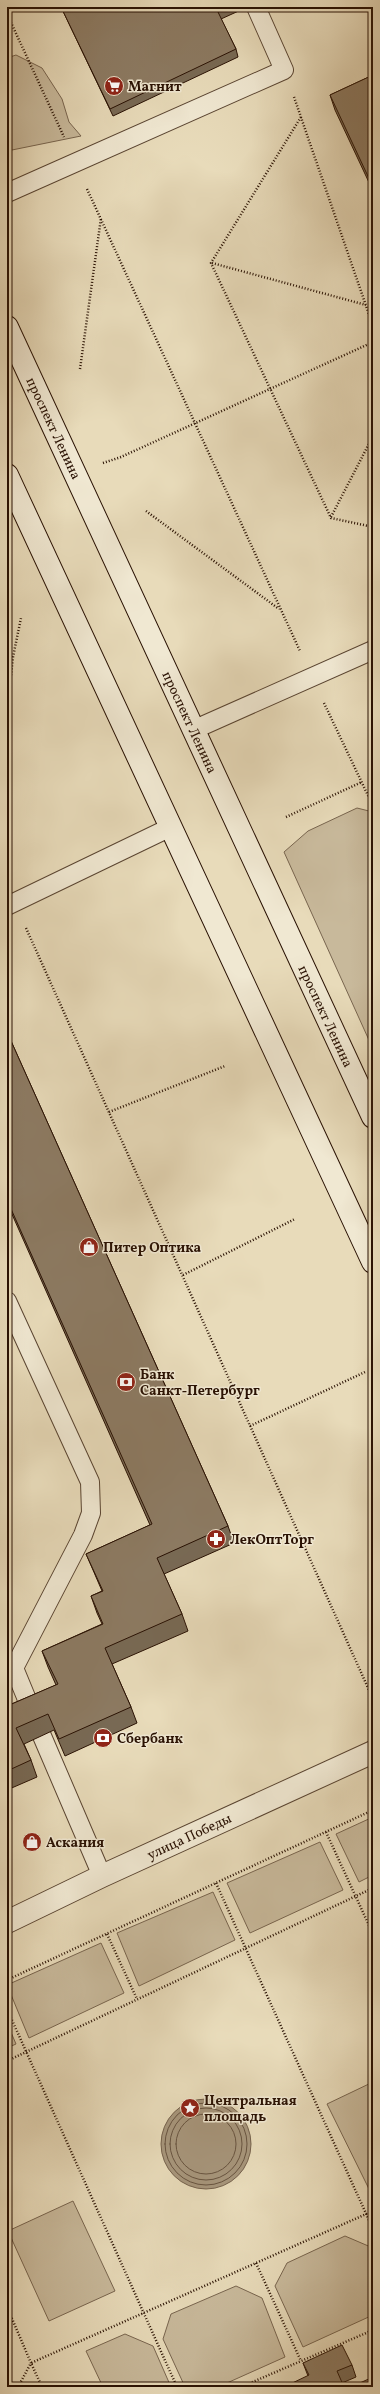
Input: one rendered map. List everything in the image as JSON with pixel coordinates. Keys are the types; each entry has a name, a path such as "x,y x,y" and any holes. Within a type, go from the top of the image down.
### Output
{"main road":[{"name":"проспект Ленина","path":"7,327 373,1117"},
{"path":"7,475 373,1262"},
{"name":"улица Победы","path":"7,1922 102,1876 373,1752"}],"lane":[{"path":"7,193 284,70 256,7"},
{"path":"193,730 373,650"},
{"path":"11,904 170,827"},
{"path":"9,1310 90,1482 91,1513 83,1534 10,1670 33,1714"},
{"path":"42,1736 102,1876"}],"path":[{"path":"7,14 281,610 373,806"},
{"path":"284,70 373,326"},
{"path":"211,263 300,117"},
{"path":"80,369 101,218"},
{"path":"211,263 366,305"},
{"path":"211,263 331,518"},
{"path":"97,466 373,342"},
{"path":"331,518 373,436"},
{"path":"146,511 281,610"},
{"path":"331,518 373,527"},
{"path":"7,711 13,657 21,618"},
{"path":"286,817 362,782"},
{"path":"11,904 109,1112 373,1699"},
{"path":"109,1112 225,1066"},
{"path":"183,1276 295,1219"},
{"path":"250,1426 365,1372"},
{"path":"7,1980 373,1810"},
{"path":"326,1832 373,1934"},
{"path":"216,1882 373,2229"},
{"path":"7,2061 373,1888"},
{"path":"107,1934 137,2000"},
{"path":"7,2009 177,2387"},
{"path":"18,2387 32,2363 373,2212"},
{"path":"256,2263 301,2361"},
{"path":"7,2307 42,2387"},
{"path":"241,2387 373,2330"}],"shaded area":[{"path":"16,55 42,68 62,99 69,122 81,136 7,151 7,58"},
{"path":"357,808 373,812 373,1049 284,852 308,831"},
{"path":"373,1817 373,1875 359,1882 336,1834"},
{"path":"320,1842 343,1890 250,1933 227,1883"},
{"path":"213,1892 235,1940 139,1986 117,1933"},
{"path":"101,1943 124,1993 29,2038 7,1985"},
{"path":"7,2023 16,2044 7,2048"},
{"path":"373,2082 373,2189 370,2191 327,2104"},
{"path":"73,2201 115,2291 49,2321 8,2231"},
{"path":"345,2236 373,2248 373,2315 303,2347 275,2286 287,2263"},
{"path":"236,2286 262,2298 285,2357 218,2387 185,2387 163,2339 171,2314"},
{"path":"125,2334 153,2346 171,2387 103,2387 86,2351"}],"water":[{"path":"206,2099 223,2103 238,2112 247,2127 251,2144 247,2161 238,2176 223,2185 206,2189 189,2185 174,2176 165,2161 161,2144 165,2127 174,2112 189,2103"}],"building":[{"path":"61,7 229,7 218,12 236,49 110,109"},
{"path":"373,75 373,187 330,95"},
{"path":"373,661 373,670 369,662"},
{"path":"7,1032 228,1526 157,1558 182,1614 105,1648 131,1707 59,1739 48,1714 16,1728 31,1760 7,1771 7,1706 58,1684 42,1651 103,1624 91,1596 103,1591 86,1554 152,1524 7,1200"},
{"path":"342,2345 352,2365 337,2371 344,2387 284,2387 309,2375 303,2363"},
{"path":"373,2377 373,2387 351,2387"}],"place":[{"name":"Магнит","path":"114,86"},
{"name":"Питер Оптика","path":"89,1247"},
{"name":"Банк Санкт-Петербург","path":"126,1382"},
{"name":"ЛекОптТорг","path":"216,1539"},
{"name":"Сбербанк","path":"103,1738"},
{"name":"Аскания","path":"32,1842"},
{"name":"Центральная площадь","path":"190,2108"}]}
